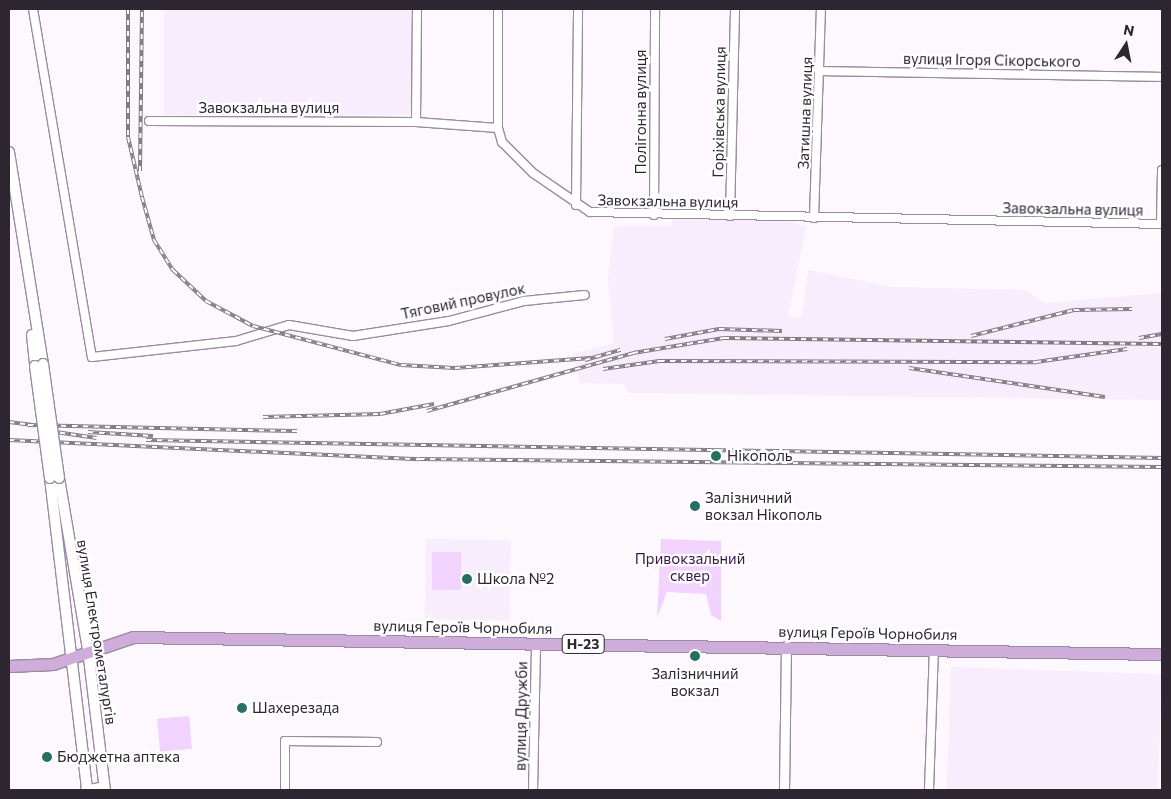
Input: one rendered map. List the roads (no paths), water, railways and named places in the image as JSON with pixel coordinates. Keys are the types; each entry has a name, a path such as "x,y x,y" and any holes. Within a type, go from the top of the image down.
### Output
{"main road":[{"path":"9,152 54,478"},
{"name":"вулиця Електрометалургів","path":"54,478 88,650 104,788"},
{"name":"вулиця Електрометалургів","path":"54,478 71,624 71,657 87,790"},
{"name":"вулиця Героїв Чорнобиля","path":"9,666 53,664 88,650 133,636 1162,654"}],"street":[{"name":"Тяговий провулок","path":"33,9 92,357 236,341 289,325 353,336 449,321 524,302 585,295"},
{"path":"416,122 417,9"},
{"path":"498,9 498,128"},
{"path":"576,205 578,9"},
{"name":"Полігонна вулиця","path":"654,215 656,9"},
{"name":"Горіхівська вулиця","path":"730,216 735,9"},
{"name":"Затишна вулиця","path":"814,218 822,9"},
{"name":"вулиця Ігоря Сікорського","path":"821,71 1162,77"},
{"name":"Завокзальна вулиця","path":"149,122 416,122 498,128 502,142 532,173 576,205 590,212 654,215 1162,224"},
{"path":"1162,170 1162,224"},
{"name":"вулиця Дружби","path":"533,790 536,643"},
{"path":"784,790 786,646"},
{"path":"929,790 934,649"},
{"path":"285,790 284,741 377,742"},
{"path":"87,790 104,788"}],"railway":[{"path":"128,9 128,137 142,197 154,240 173,270 206,301 253,326 401,365 455,368 591,358"},
{"path":"140,171 142,9"},
{"path":"971,336 1074,310 1132,309"},
{"path":"665,339 719,329 782,331"},
{"path":"1139,338 1162,334"},
{"path":"427,411 633,353 724,338 1162,344"},
{"path":"603,369 659,361 1036,362 1127,349"},
{"path":"585,360 621,350"},
{"path":"909,368 1105,397"},
{"path":"263,417 380,414 434,404"},
{"path":"9,422 33,425"},
{"path":"28,425 297,431"},
{"path":"49,431 96,438"},
{"path":"88,432 153,436"},
{"path":"9,440 419,459 1162,467"},
{"path":"146,440 1162,458"}],"place":[{"name":"Нікополь","path":"716,456"},
{"name":"Залізничний вокзал Нікополь","path":"695,506"},
{"name":"Школа №2","path":"467,579"},
{"name":"Залізничний вокзал","path":"695,656"},
{"name":"Шахерезада","path":"242,708"},
{"name":"Бюджетна аптека","path":"47,757"}],"park label":[{"name":"Привокзальний сквер","path":"690,566"}]}
